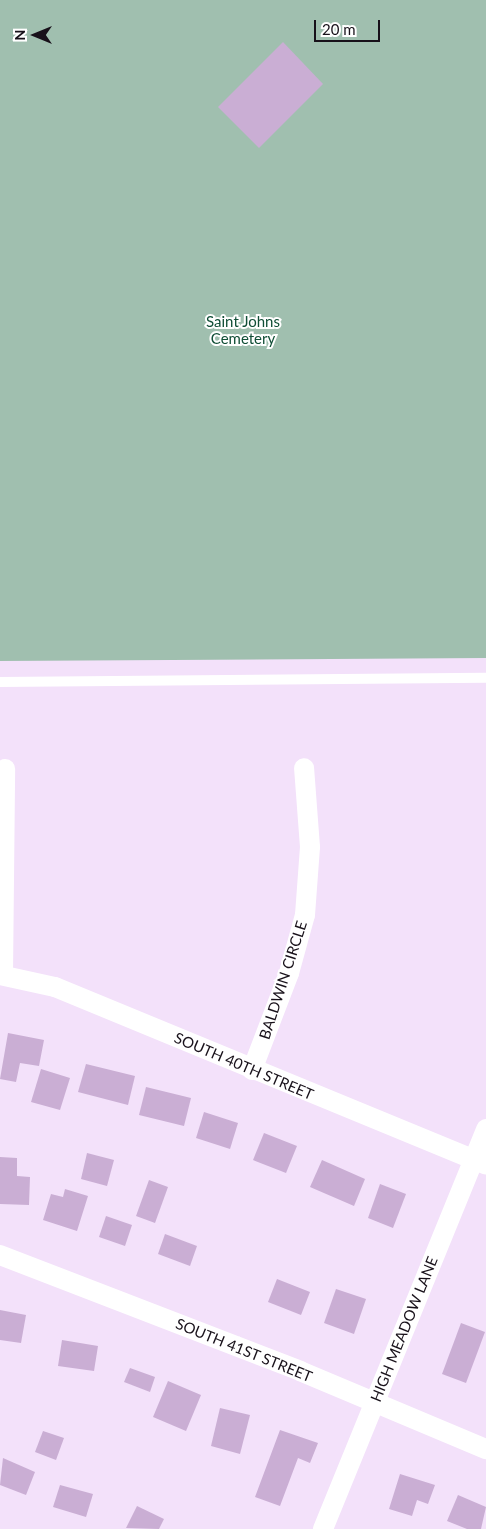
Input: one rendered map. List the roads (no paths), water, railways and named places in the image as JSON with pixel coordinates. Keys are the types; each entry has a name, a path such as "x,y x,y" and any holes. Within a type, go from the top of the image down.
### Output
{"street":[{"name":"BALDWIN CIRCLE","path":"252,1070 289,973 305,915 310,847 304,768"},
{"path":"1,975 5,769"},
{"name":"SOUTH 40TH STREET","path":"1,975 55,987 480,1163"},
{"name":"HIGH MEADOW LANE","path":"324,1529 373,1404 480,1163 486,1128"},
{"name":"SOUTH 41ST STREET","path":"0,1254 300,1372 373,1404 486,1449"}],"lane":[{"path":"0,682 486,678"}],"park label":[{"name":"Saint Johns Cemetery","path":"243,330"}]}
